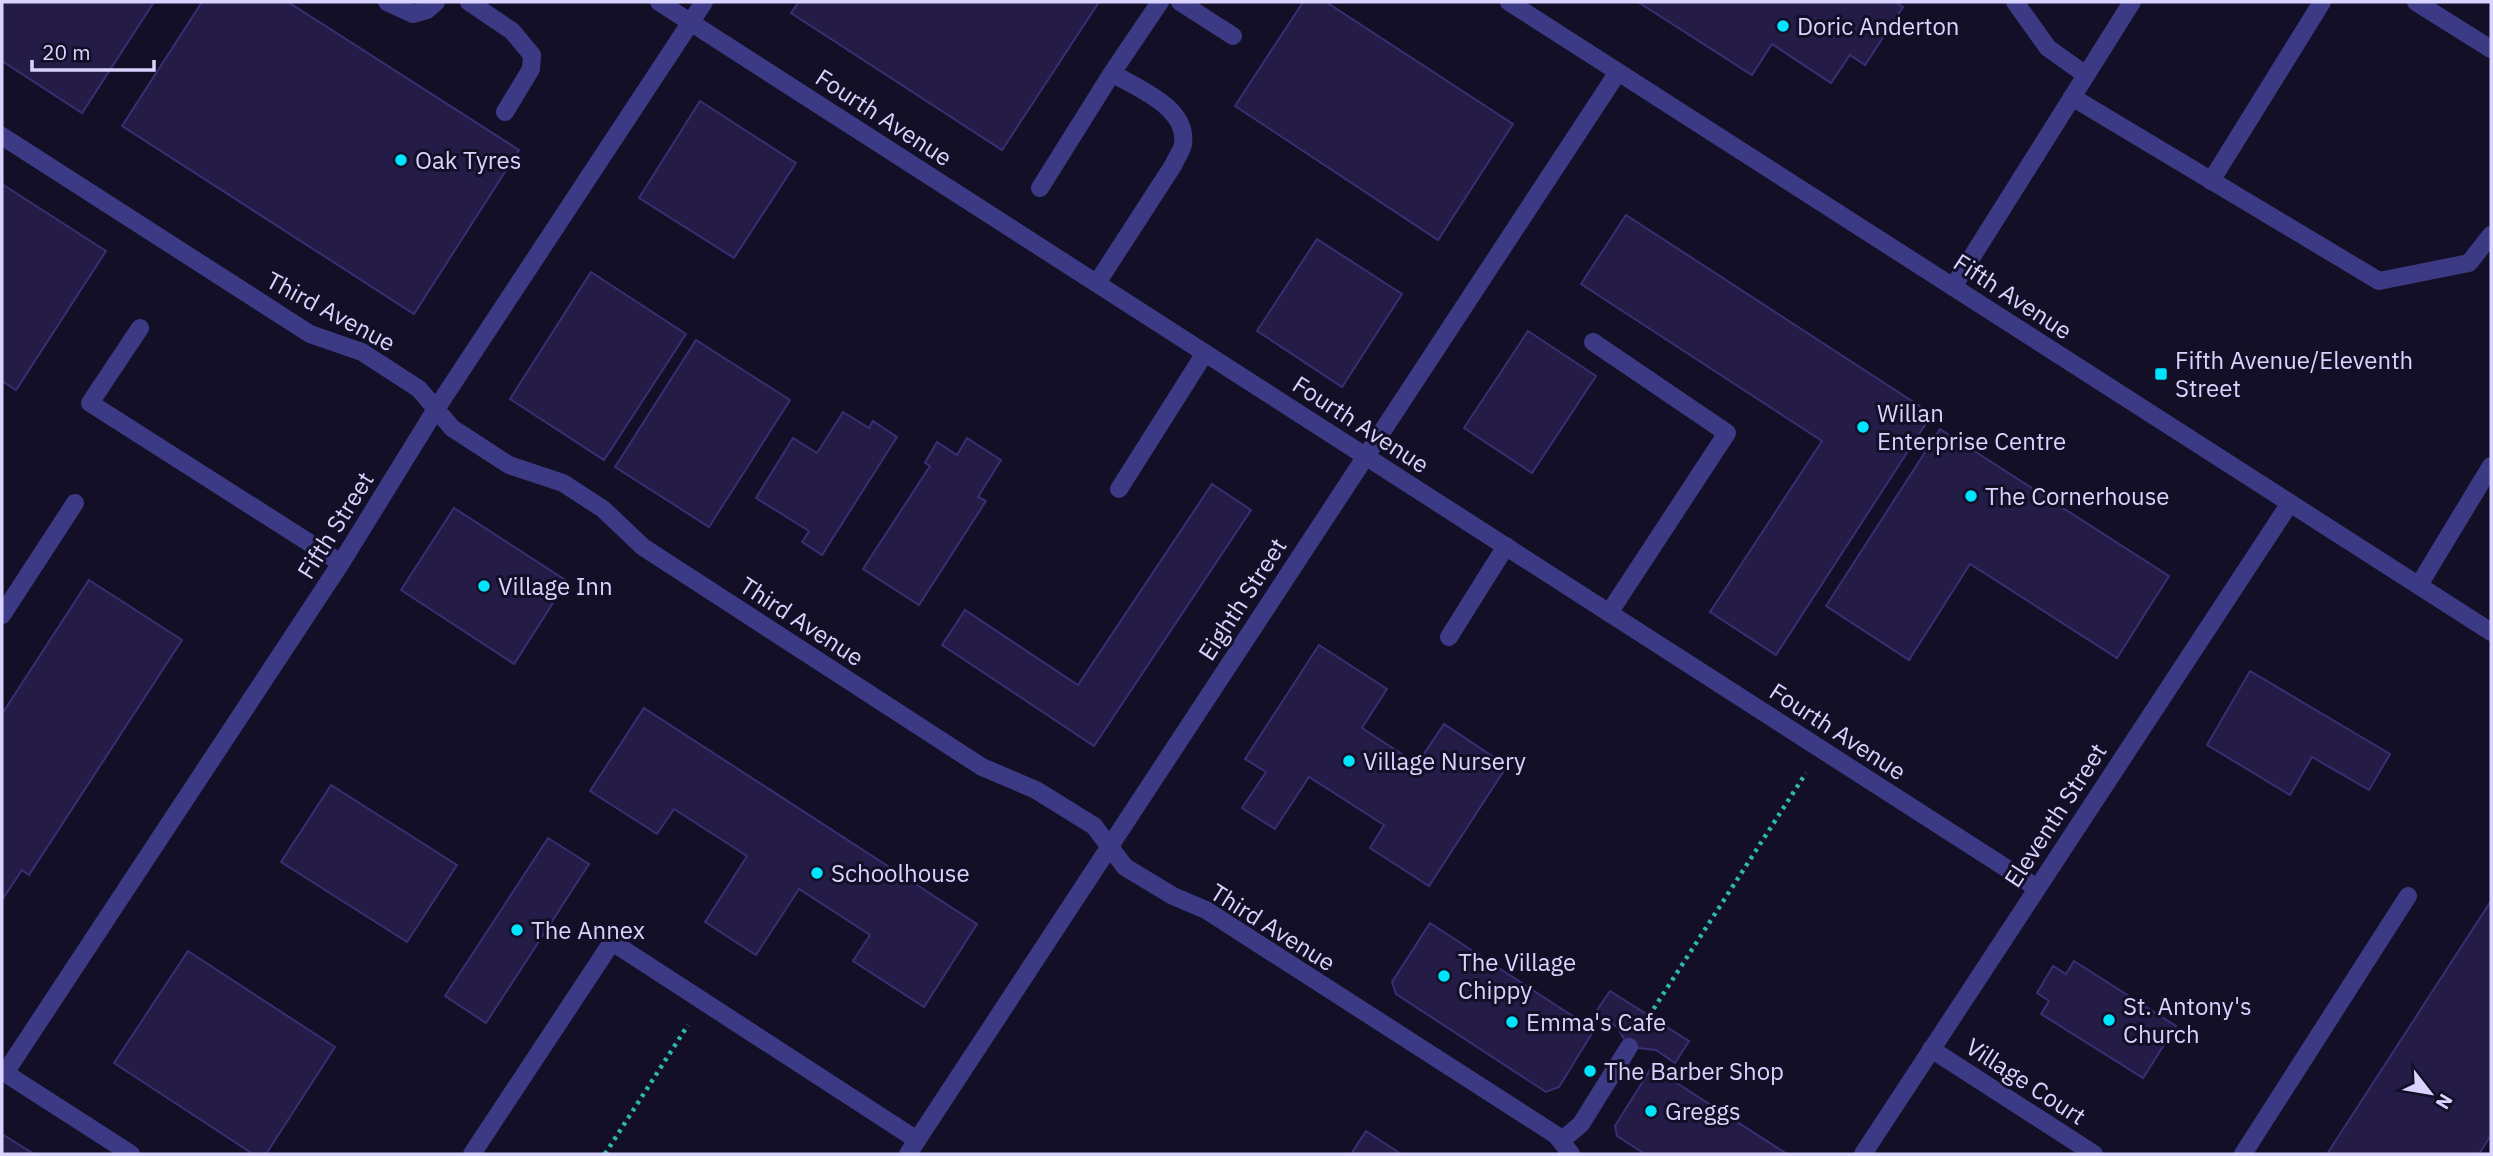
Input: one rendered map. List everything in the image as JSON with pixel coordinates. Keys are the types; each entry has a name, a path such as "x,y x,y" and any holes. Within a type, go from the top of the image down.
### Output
{"street":[{"path":"387,2 413,14 427,10 436,2"},
{"path":"469,2 512,31 532,55 531,69 505,112"},
{"name":"Fourth Avenue","path":"659,2 2036,888"},
{"name":"Fifth Street","path":"3,1072 341,563 436,409 704,2"},
{"path":"1040,188 1160,2"},
{"path":"1180,2 1233,36"},
{"name":"Fifth Avenue","path":"1509,2 2491,632"},
{"path":"2015,2 2048,48 2086,75"},
{"path":"1953,287 2132,2"},
{"path":"2211,181 2322,2"},
{"path":"2416,2 2491,49"},
{"name":"Eighth Street","path":"912,1147 1618,72"},
{"path":"1097,283 1174,164 1183,145 1181,126 1175,113 1112,74"},
{"path":"2072,97 2379,281 2469,263 2491,235"},
{"name":"Third Avenue","path":"2,136 310,334 362,352 419,389 452,428 509,465 563,483 603,509 643,547 982,768 1036,790 1094,826 1125,867 1173,896 1206,911 1556,1135 1566,1148"},
{"path":"140,328 90,403 341,563"},
{"path":"1592,342 1727,433 1609,613"},
{"path":"1119,489 1205,353"},
{"path":"2419,585 2491,466"},
{"path":"2,615 75,503"},
{"name":"Eleventh Street","path":"1863,1154 2290,503"},
{"path":"1449,637 1506,547"},
{"path":"2244,1154 2407,896"},
{"path":"472,1154 612,942 704,1001 912,1147"},
{"path":"1566,1148 1629,1047"},
{"name":"Village Court","path":"1931,1049 2094,1154"},
{"path":"3,1072 131,1154"}],"path":[{"path":"1649,1016 1821,749"},
{"path":"605,1154 704,1001"}],"building":[{"path":"2,2 154,2 82,113 2,61"},
{"path":"202,2 288,2 519,150 414,314 122,126"},
{"path":"799,2 1099,2 1002,150 791,13"},
{"path":"1303,2 1326,2 1513,124 1438,240 1235,106"},
{"name":"Doric Anderton","path":"1638,2 1895,2 1903,7 1865,65 1850,55 1831,83 1772,44 1752,75"},
{"path":"700,101 796,163 734,258 639,198"},
{"path":"2,184 106,251 16,390 2,381"},
{"name":"Willan Enterprise Centre","path":"1626,215 1932,414 1776,655 1710,612 1822,441 1581,284"},
{"path":"1317,239 1402,294 1342,387 1257,331"},
{"path":"591,272 686,334 604,460 510,399"},
{"path":"1528,331 1596,376 1532,473 1464,428"},
{"path":"696,340 790,400 709,527 615,467"},
{"path":"843,412 869,428 873,421 897,437 822,555 802,542 809,531 756,498 793,438 817,453"},
{"name":"The Cornerhouse","path":"1940,429 2169,576 2117,658 1970,564 1909,660 1826,606"},
{"path":"967,438 1001,460 978,497 986,501 919,605 863,569 930,466 925,463 937,442 957,455"},
{"path":"1212,484 1251,510 1094,746 942,645 965,610 1078,685"},
{"name":"Village Inn","path":"454,508 567,581 514,664 401,590"},
{"path":"89,580 182,640 29,875 22,870 2,900 2,714"},
{"path":"1319,645 1387,689 1362,728 1417,764 1444,724 1507,766 1429,886 1370,848 1384,825 1309,777 1275,829 1242,808 1266,772 1245,759"},
{"path":"2250,671 2390,754 2369,790 2312,757 2290,795 2207,745"},
{"name":"Schoolhouse","path":"644,708 977,924 924,1007 853,961 870,935 799,889 756,955 705,922 747,856 674,809 657,834 590,791"},
{"path":"331,785 457,865 407,942 281,862"},
{"name":"The Annex","path":"548,838 589,864 486,1023 445,996"},
{"path":"2491,901 2491,1135 2479,1154 2327,1154"},
{"path":"1430,923 1594,1030 1559,1087 1546,1092 1396,994 1392,982"},
{"path":"188,951 335,1047 266,1154 253,1154 114,1063"},
{"name":"St. Antony's Church","path":"2074,961 2176,1026 2143,1078 2041,1014 2049,1001 2037,993 2053,966 2066,974"},
{"path":"1610,991 1689,1041 1675,1063 1656,1050 1629,1047 1617,1027 1595,1013"},
{"path":"1652,1067 1787,1154 1645,1154 1617,1136 1615,1126"},
{"path":"1366,1131 1401,1154 1351,1154"},
{"path":"2,1134 34,1154 2,1154"}],"place":[{"name":"Doric Anderton","path":"1783,26"},
{"name":"Oak Tyres","path":"401,160"},
{"name":"Fifth Avenue/Eleventh Street","path":"2161,374"},
{"name":"Willan Enterprise Centre","path":"1863,427"},
{"name":"The Cornerhouse","path":"1971,496"},
{"name":"Village Inn","path":"484,586"},
{"name":"Village Nursery","path":"1349,761"},
{"name":"Schoolhouse","path":"817,873"},
{"name":"The Annex","path":"517,930"},
{"name":"The Village Chippy","path":"1444,976"},
{"name":"St. Antony's Church","path":"2109,1020"},
{"name":"Emma's Cafe","path":"1512,1022"},
{"name":"The Barber Shop","path":"1590,1071"},
{"name":"Greggs","path":"1651,1111"}]}
